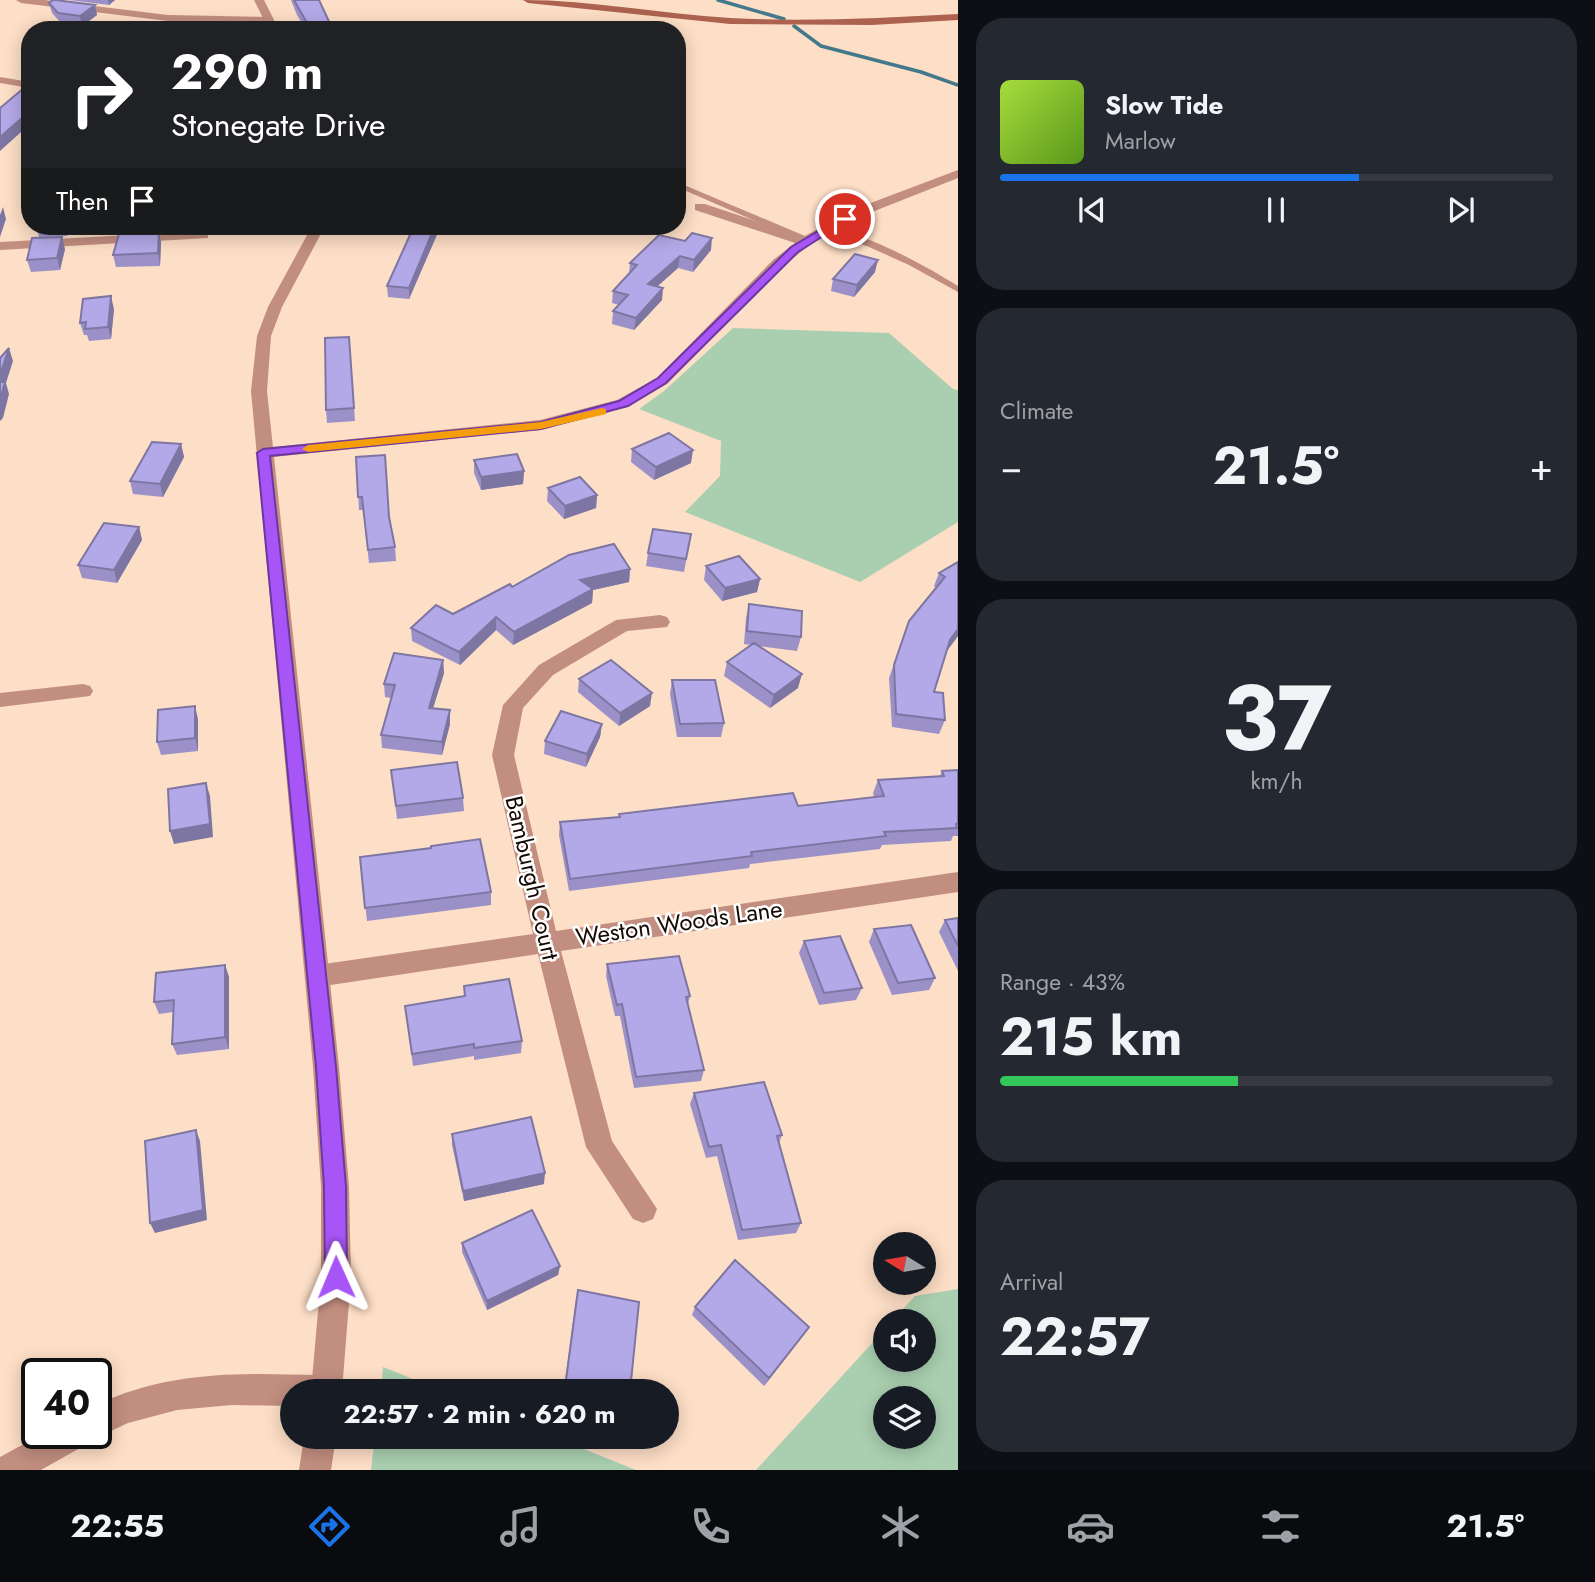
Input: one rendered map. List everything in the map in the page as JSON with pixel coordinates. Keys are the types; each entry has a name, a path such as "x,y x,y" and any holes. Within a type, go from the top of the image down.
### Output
{"main road":[{"path":"528,0 738,21 872,22 958,17"}],"street":[{"path":"21,0 213,21"},
{"path":"259,0 270,21"},
{"path":"0,80 21,83"},
{"path":"10,92 21,86"},
{"path":"263,453 541,425 623,403 662,381 778,263 822,230 857,213 958,174"},
{"path":"700,206 806,241"},
{"path":"100,240 101,235"},
{"path":"0,246 203,235"},
{"path":"313,235 275,307 264,336 258,391 317,976 335,1187 336,1277 328,1379"},
{"name":"Bamburgh Court","path":"643,1209 600,1147 547,942 503,755 513,705 546,670 623,625 660,622"},
{"path":"0,700 83,691"},
{"name":"Weston Woods Lane","path":"317,976 958,882"},
{"path":"112,1415 139,1403 200,1389 280,1390"},
{"path":"9,1470 47,1449"},
{"path":"315,1470 318,1449"}],"lane":[{"path":"686,188 806,241"},
{"path":"822,230 851,237 919,268 958,290"}],"green space":[{"path":"733,328 889,333 953,389 958,390 958,522 860,582 685,512 720,476 721,441 639,409 664,391"},
{"path":"958,1289 958,1470 756,1470 873,1342 873,1372 936,1372 936,1309 903,1309 915,1296 936,1295 936,1293"},
{"path":"383,1367 413,1379 382,1379"},
{"path":"374,1449 584,1449 636,1470 371,1470"}],"building":[{"path":"53,0 95,5 80,16 58,13 49,3"},
{"path":"294,0 319,0 329,21 306,21"},
{"path":"21,90 21,119 0,137 0,108"},
{"path":"692,233 712,238 694,260 680,256 648,284 663,288 636,318 613,311 628,295 613,291 637,265 630,263 659,235 685,241"},
{"path":"119,235 159,235 158,253 113,255"},
{"path":"410,235 431,235 409,288 387,286"},
{"path":"62,237 57,258 27,260 32,238"},
{"path":"855,254 878,260 857,285 833,279"},
{"path":"111,296 108,327 85,329 86,322 80,323 83,299"},
{"path":"349,337 354,408 326,410 325,338"},
{"path":"9,348 0,375 0,358"},
{"path":"0,382 5,382 0,400"},
{"path":"669,433 693,450 656,467 632,449"},
{"path":"152,442 181,444 160,484 130,481"},
{"path":"517,454 524,471 481,477 474,460"},
{"path":"385,455 389,517 395,547 368,550 362,497 358,497 356,457"},
{"path":"580,477 597,495 565,506 548,488"},
{"path":"104,523 139,527 114,570 78,565"},
{"path":"653,529 691,534 686,559 648,553"},
{"path":"614,544 630,569 580,580 593,589 514,632 496,617 459,652 411,628 436,605 453,614 510,584 512,587 569,555"},
{"path":"739,556 760,579 725,588 706,566"},
{"path":"958,562 958,629 950,640 934,692 943,693 945,720 896,714 894,665 909,621 945,577 939,573"},
{"path":"749,604 802,611 801,637 747,631"},
{"path":"754,643 802,674 774,695 727,662"},
{"path":"394,653 443,660 429,708 450,710 442,742 381,735 395,685 384,684"},
{"path":"611,660 652,693 620,713 579,679"},
{"path":"672,680 715,680 724,723 680,724"},
{"path":"195,706 195,738 157,742 158,710"},
{"path":"561,711 602,724 587,754 545,741"},
{"path":"457,762 463,798 396,806 391,770"},
{"path":"958,770 957,828 884,832 886,836 751,852 752,856 570,879 560,822 620,817 619,814 793,793 798,806 884,796 878,780 944,776 942,771"},
{"path":"206,783 210,824 170,831 168,789"},
{"path":"480,839 491,892 365,908 360,857"},
{"path":"958,918 958,946 945,920"},
{"path":"911,925 935,978 898,983 874,929"},
{"path":"840,936 862,988 824,993 804,941"},
{"path":"679,956 690,996 686,997 704,1070 636,1077 622,1004 617,1005 607,964"},
{"path":"225,965 225,1037 172,1044 174,1000 154,1002 156,973"},
{"path":"509,979 522,1041 474,1048 474,1044 412,1054 405,1006 465,996 464,986"},
{"path":"764,1082 782,1135 777,1136 801,1223 742,1230 721,1145 709,1147 694,1093"},
{"path":"531,1117 545,1173 463,1191 452,1134"},
{"path":"196,1130 203,1210 150,1223 145,1141"},
{"path":"532,1210 560,1266 487,1301 462,1243"},
{"path":"735,1260 809,1327 769,1378 695,1307"},
{"path":"578,1290 639,1302 631,1379 566,1379"}],"waterway":[{"path":"718,0 784,19"},
{"path":"794,26 821,46 921,72 958,85"}],"slow traffic":[{"path":"308,449 495,431 541,425 602,411"}],"route":[{"path":"336,1277 335,1187 326,1067 263,453 495,431 541,425 606,410 642,394 662,381 778,263 811,237 845,219"}]}
